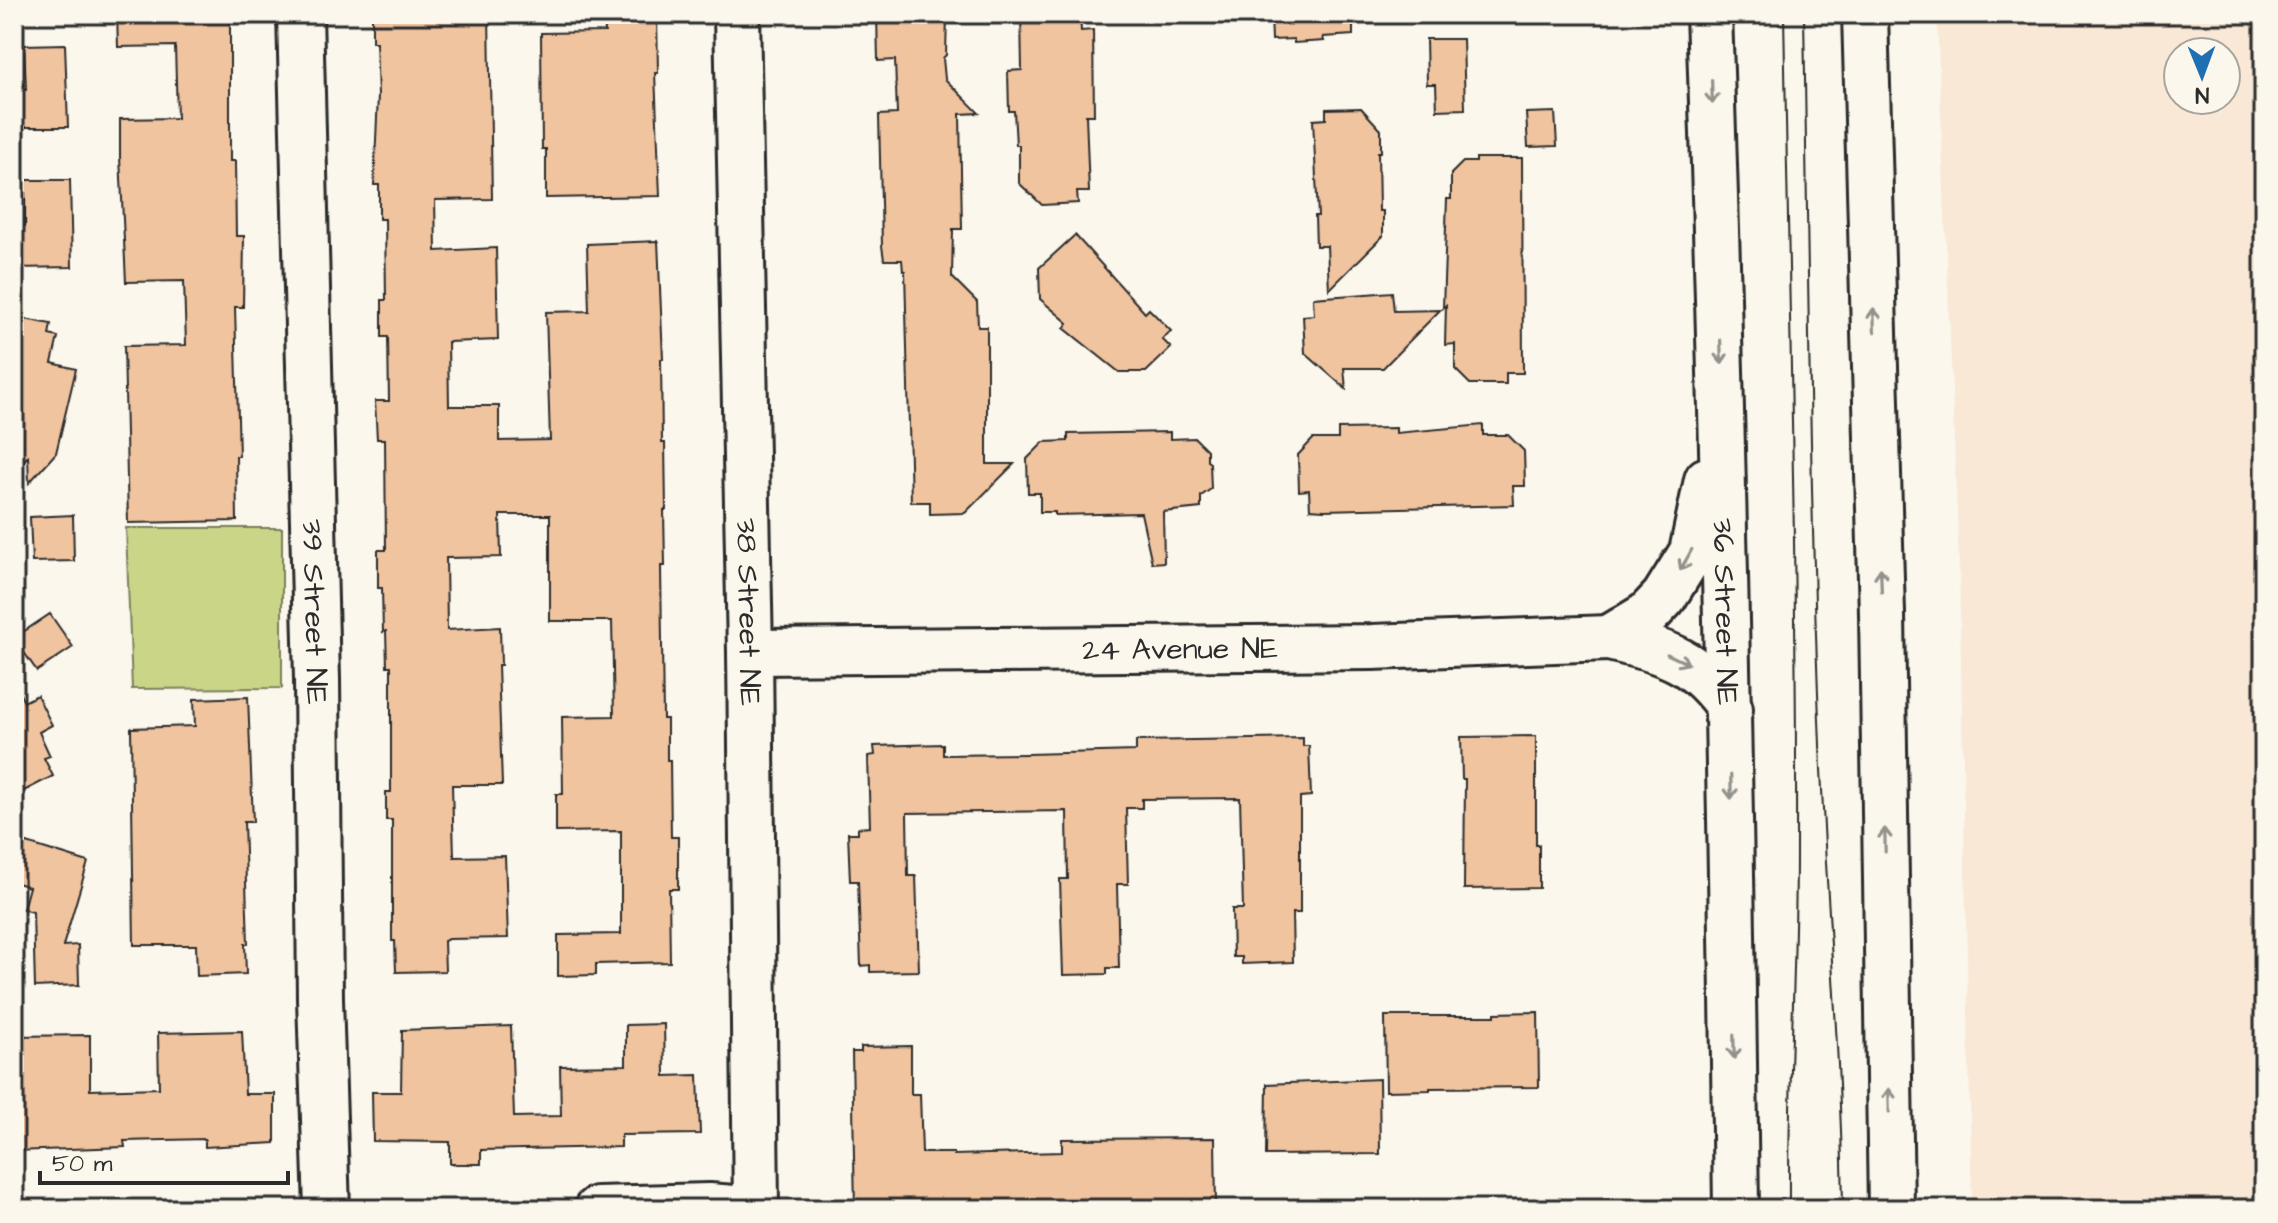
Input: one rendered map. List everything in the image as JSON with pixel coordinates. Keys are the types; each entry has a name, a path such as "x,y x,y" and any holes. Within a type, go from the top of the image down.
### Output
{"street":[{"name":"39 Street NE","path":"300,14 327,1209"},
{"name":"38 Street NE","path":"737,14 750,652 756,1209"},
{"name":"36 Street NE","path":"1709,14 1730,709 1736,1209"},
{"path":"1865,14 1882,614 1891,1209"},
{"path":"1609,638 1647,615 1664,597 1692,552 1723,403"},
{"name":"24 Avenue NE","path":"750,652 1372,647 1609,638"},
{"path":"1609,638 1653,649 1687,662 1719,693 1730,709"},
{"path":"597,1209 709,1206 746,1209"}],"shaded area":[{"path":"1937,14 2264,14 2264,1209 1972,1209 1959,562"}],"green space":[{"path":"126,528 282,528 282,688 132,689"}],"building":[{"path":"117,14 230,14 230,161 235,161 236,236 244,236 243,307 235,307 239,456 236,456 237,521 128,523 124,346 186,345 184,281 126,282 120,157 120,119 177,118 175,46 118,47"},
{"path":"372,14 489,14 492,199 435,200 436,251 496,248 498,340 448,342 449,406 499,406 499,441 550,440 546,312 589,311 587,244 658,241 666,510 665,566 661,566 663,719 667,719 667,760 670,760 671,837 678,837 678,889 669,889 670,962 596,964 596,975 558,976 558,935 621,934 621,831 556,832 556,794 563,794 562,717 614,716 612,621 550,621 550,515 500,515 501,557 446,558 447,630 500,627 501,665 498,665 502,785 452,785 454,857 505,856 508,938 448,939 444,941 445,971 396,972 395,941 392,941 392,820 386,820 386,792 391,792 391,666 387,666 386,631 383,632 382,588 378,588 378,550 386,550 385,439 377,439 375,401 389,401 388,337 382,337 382,300 386,300 385,219 379,219 379,185 374,185 378,95"},
{"path":"604,14 657,14 658,73 655,73 660,196 546,198 546,149 542,149 541,33 605,32"},
{"path":"877,14 947,14 946,55 943,58 945,79 979,113 960,114 962,229 953,229 952,277 977,302 978,327 987,327 987,464 1014,464 965,513 930,514 930,502 911,502 905,271 902,260 884,260 882,246 879,115 897,114 895,60 878,61"},
{"path":"1021,14 1080,14 1081,31 1093,30 1094,115 1086,115 1089,192 1077,192 1078,203 1042,205 1019,183 1019,145 1016,145 1014,111 1009,111 1008,71 1022,70"},
{"path":"1271,14 1353,14 1353,35 1294,43 1294,39 1272,40"},
{"path":"1426,39 1463,39 1465,109 1437,110 1436,84 1427,84"},
{"path":"65,44 68,127 14,127 14,90 26,90 24,45"},
{"path":"1361,108 1381,130 1381,152 1378,152 1379,211 1383,211 1383,236 1329,290 1327,246 1316,246 1315,216 1318,216 1313,120 1326,119 1326,109"},
{"path":"1555,112 1557,146 1528,147 1526,113"},
{"path":"1476,158 1522,158 1523,373 1506,373 1506,384 1470,384 1455,369 1455,344 1445,345 1446,305 1443,308 1447,199 1451,199 1451,174 1463,162 1476,162"},
{"path":"25,180 70,180 72,267 14,268 14,226 25,226"},
{"path":"1075,235 1145,313 1149,309 1171,331 1162,339 1171,348 1146,372 1119,372 1064,328 1068,323 1040,299 1039,268"},
{"path":"1392,292 1394,311 1440,310 1383,368 1344,368 1346,389 1305,353 1303,316 1314,315 1313,298"},
{"path":"14,317 51,324 49,335 58,337 52,363 76,369 56,453 29,483 28,456 14,472"},
{"path":"1483,425 1483,435 1508,435 1524,451 1525,486 1513,486 1514,505 1324,510 1310,509 1309,490 1299,491 1298,455 1313,439 1338,439 1338,429 1396,428 1396,433"},
{"path":"1170,432 1170,439 1195,438 1207,450 1211,489 1201,496 1201,508 1163,512 1164,562 1152,563 1141,513 1055,515 1055,512 1040,512 1040,493 1028,493 1027,459 1044,442 1068,441 1068,434"},
{"path":"73,515 74,561 32,562 30,517"},
{"path":"50,614 73,647 37,671 14,638"},
{"path":"14,682 24,702 37,695 52,725 39,732 50,756 44,758 53,776 14,796"},
{"path":"248,697 253,822 244,822 246,974 197,976 196,945 134,945 131,728 195,726 194,699"},
{"path":"1536,736 1539,888 1464,889 1465,779 1462,779 1461,737"},
{"path":"1303,738 1303,746 1309,746 1311,796 1300,797 1300,913 1292,913 1293,962 1242,964 1242,957 1233,957 1232,909 1243,909 1240,798 1142,799 1142,808 1126,808 1128,884 1117,884 1119,968 1107,968 1107,974 1063,975 1060,879 1068,879 1067,811 907,813 908,876 916,876 919,971 870,972 870,965 861,966 858,881 850,881 848,833 858,833 858,828 870,827 868,756 875,755 874,746 943,744 943,755 1028,754 1136,751 1136,741"},
{"path":"14,839 88,862 63,946 78,945 79,985 35,987 33,912 23,909 29,887 14,882"},
{"path":"1538,1012 1539,1087 1386,1091 1385,1016 1495,1016 1495,1013"},
{"path":"664,1024 665,1076 698,1075 700,1134 621,1135 621,1147 481,1150 481,1164 450,1164 450,1142 373,1141 372,1092 401,1092 402,1030 511,1026 514,1117 561,1116 560,1066 626,1065 626,1025"},
{"path":"242,1031 245,1094 275,1094 275,1143 205,1147 205,1139 124,1141 125,1147 14,1151 14,1036 90,1035 90,1090 159,1088 158,1033"},
{"path":"911,1046 911,1094 920,1094 922,1153 1062,1152 1062,1139 1215,1138 1216,1209 855,1209 852,1052 861,1052 861,1047"},
{"path":"1379,1079 1380,1154 1266,1155 1267,1084"}],"tram line":[{"path":"1784,14 1796,748 1789,1209"},
{"path":"1804,14 1817,654 1843,1209"}]}
